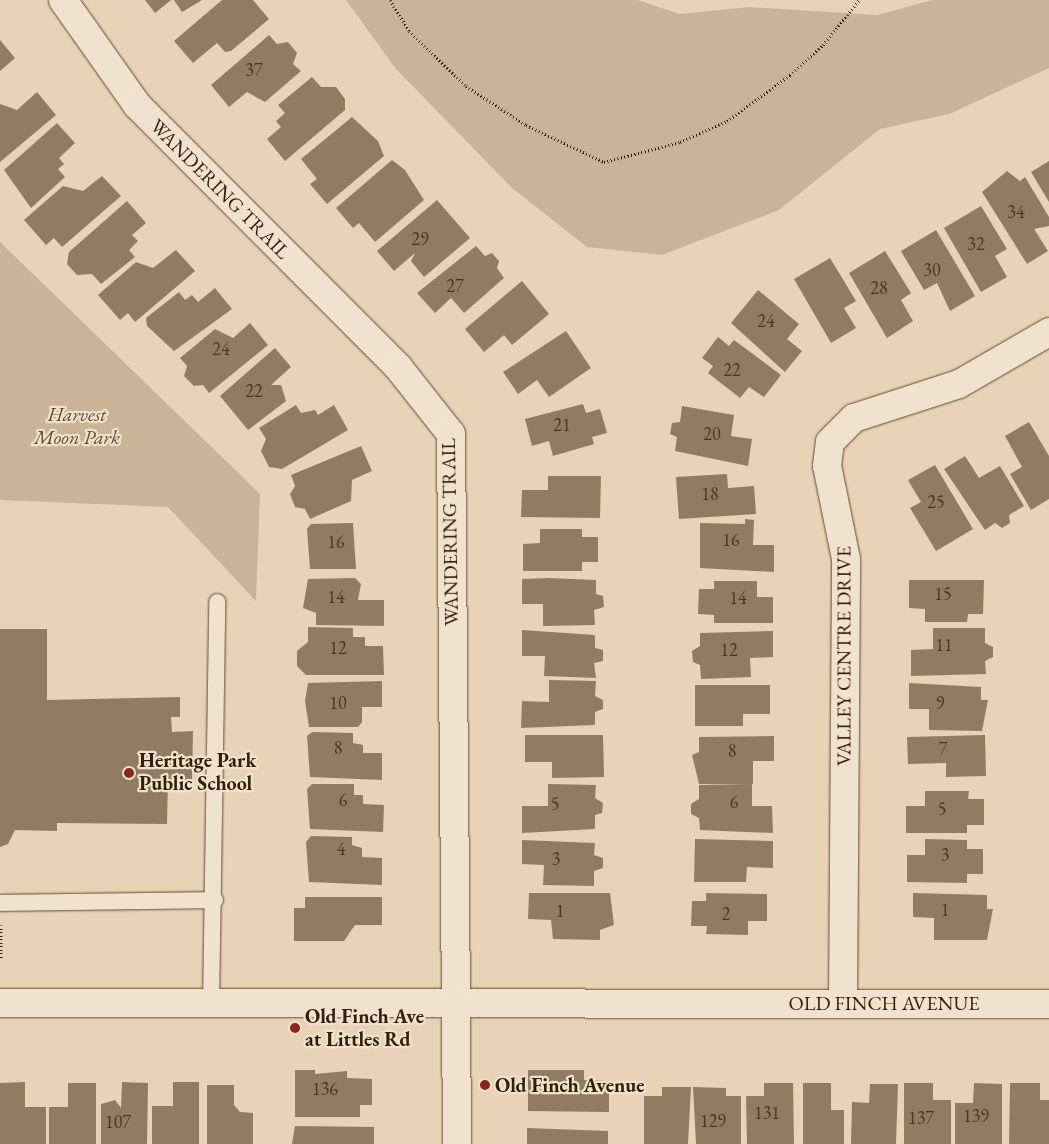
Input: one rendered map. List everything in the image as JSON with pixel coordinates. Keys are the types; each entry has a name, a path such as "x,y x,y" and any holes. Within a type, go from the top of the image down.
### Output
{"street":[{"name":"WANDERING TRAIL","path":"63,0 137,105 398,367 451,434 458,1144"},
{"name":"VALLEY CENTRE DRIVE","path":"842,1002 846,559 828,466 830,442 854,418 959,384 1049,332"},
{"name":"OLD FINCH AVENUE","path":"0,1003 456,1004 842,1002 1049,1004"}],"lane":[{"path":"211,1004 215,900 217,602"},
{"path":"0,904 215,900"}],"path":[{"path":"390,0 409,31 466,86 526,125 604,162 680,142 727,121 790,75 823,45 859,0"}],"green space":[{"path":"346,0 638,0 680,14 749,7 878,15 932,0 1049,0 1049,68 949,114 880,129 779,210 662,255 587,247 512,188 396,69"},
{"name":"Harvest Moon Park","path":"0,242 260,494 256,601 168,507 0,500"}],"building":[{"path":"145,0 171,0 155,13"},
{"path":"174,0 202,0 182,12"},
{"path":"222,0 253,0 269,19 231,51 225,52 217,43 193,63 174,41"},
{"path":"269,35 277,44 288,42 297,53 293,64 301,71 265,102 247,92 229,107 211,85"},
{"path":"0,40 15,58 0,71"},
{"path":"312,77 321,87 336,87 345,99 345,110 285,161 267,139 281,127 276,121 285,113 278,105"},
{"path":"37,92 56,115 0,162 0,104 17,110"},
{"path":"352,117 378,141 384,156 327,204 310,184 317,179 301,159"},
{"path":"57,123 75,143 59,158 64,164 58,169 65,177 31,208 4,170"},
{"path":"392,160 405,170 424,200 375,242 359,223 353,228 336,208"},
{"path":"1049,161 1049,202 1031,172"},
{"path":"1007,171 1020,181 1025,177 1049,217 1049,226 1034,229 1048,251 1027,264 982,192"},
{"path":"102,176 121,196 62,247 54,238 46,245 24,220 63,186 83,191"},
{"path":"437,200 470,238 424,277 411,261 415,253 394,271 377,251"},
{"path":"127,201 146,223 132,235 138,241 129,250 135,257 101,284 92,274 77,275 67,264 69,252"},
{"path":"981,206 1007,249 995,256 1007,277 981,292 944,228"},
{"path":"936,230 975,296 950,311 937,283 924,290 901,251"},
{"path":"476,246 485,256 492,253 499,261 497,268 504,278 464,313 451,298 435,313 417,293"},
{"path":"176,250 195,271 135,322 128,313 120,320 98,295 136,262 153,268"},
{"path":"885,251 911,293 901,300 913,321 887,338 849,273"},
{"path":"830,258 856,301 844,308 856,328 831,343 794,279"},
{"path":"522,281 549,314 512,345 504,335 484,352 465,329"},
{"path":"215,288 232,309 174,351 147,326 146,318 179,292 185,300 192,295 198,302"},
{"path":"758,290 799,324 787,339 802,351 785,372 731,323"},
{"path":"250,323 268,345 209,393 203,385 194,386 184,376 187,366 180,358 215,329 233,338"},
{"path":"566,331 591,368 549,397 537,380 518,394 503,372"},
{"path":"718,337 729,346 734,340 781,375 764,397 749,387 740,398 708,373 713,366 702,358"},
{"path":"275,348 291,367 271,385 281,385 286,401 248,430 220,396"},
{"path":"583,404 586,413 600,409 607,433 592,437 594,444 553,456 549,441 532,446 525,419"},
{"path":"296,405 301,413 315,410 318,415 334,405 348,430 282,469 269,467 261,451 266,439 259,428"},
{"path":"682,406 734,415 731,436 752,439 748,466 675,451 677,437 670,434 672,423 680,422"},
{"path":"1029,422 1049,456 1049,499 1031,510 1010,474 1022,467 1005,436"},
{"path":"361,446 372,471 352,480 351,501 310,519 305,509 295,507 290,494 295,486 291,475"},
{"path":"965,456 979,478 1000,466 1024,506 1009,515 1010,523 1002,528 995,523 985,530 944,469"},
{"path":"935,465 973,529 936,551 910,508 921,502 908,480"},
{"path":"727,474 728,488 754,486 756,514 679,519 676,477"},
{"path":"548,476 601,476 600,518 521,517 522,490 548,490"},
{"path":"745,519 754,520 753,545 774,545 774,572 700,568 700,523 745,524"},
{"path":"353,523 356,569 310,569 307,529 311,524"},
{"path":"540,529 582,529 582,537 598,537 598,562 582,562 582,571 523,571 523,544 540,543"},
{"path":"355,578 361,584 358,600 384,600 384,626 316,625 316,613 303,608 308,579"},
{"path":"522,579 596,580 596,594 603,596 604,607 594,610 595,625 543,626 543,604 522,604"},
{"path":"909,580 984,580 983,614 968,614 967,622 925,622 925,609 909,608"},
{"path":"714,581 757,581 757,597 773,597 773,623 714,623 714,615 698,614 699,589 714,589"},
{"path":"308,627 353,628 353,637 365,637 365,646 383,646 384,675 306,675 297,666 297,651 308,642"},
{"path":"933,628 985,628 985,643 993,647 993,657 985,661 986,674 911,676 911,650 933,649"},
{"path":"0,629 47,629 47,700 180,697 180,717 171,717 172,732 193,731 192,780 168,780 167,824 57,823 57,831 15,830 8,844 0,847"},
{"path":"522,630 595,635 595,648 603,650 603,661 594,663 596,678 544,676 545,656 522,656"},
{"path":"773,631 773,657 750,658 751,677 701,679 700,665 693,662 692,651 700,646 700,633"},
{"path":"549,680 596,681 595,696 603,700 603,709 595,712 595,725 521,728 522,701 549,702"},
{"path":"382,681 382,707 362,707 362,722 358,727 309,727 305,701 308,683"},
{"path":"909,683 981,687 981,700 988,700 982,731 929,730 929,709 909,709"},
{"path":"695,685 770,685 770,714 743,714 743,726 695,726"},
{"path":"312,732 353,733 353,743 363,745 363,753 382,753 382,780 310,777 307,736"},
{"path":"525,735 603,735 604,777 552,778 552,762 525,762"},
{"path":"985,735 986,776 946,777 946,763 908,764 907,737"},
{"path":"774,736 774,761 753,761 753,784 699,784 692,755 699,752 699,737"},
{"path":"312,784 354,784 354,795 363,795 363,804 384,805 383,832 310,829 307,789"},
{"path":"548,784 596,785 595,798 603,803 602,813 595,815 595,829 522,833 522,806 548,806"},
{"path":"752,784 752,806 772,806 773,833 700,830 699,818 691,814 691,804 699,799 699,785"},
{"path":"925,791 969,791 968,799 984,799 984,825 967,825 967,833 906,833 906,806 925,806"},
{"path":"311,836 352,837 352,845 362,848 362,857 382,858 382,885 309,882 306,842"},
{"path":"695,839 773,841 773,868 747,867 746,882 694,882"},
{"path":"925,839 967,840 967,849 983,849 983,874 967,874 967,883 907,882 907,855 925,855"},
{"path":"522,840 595,843 594,855 603,858 603,868 594,871 594,886 543,885 544,865 522,864"},
{"path":"529,893 610,893 614,925 600,930 600,940 553,939 551,920 528,919"},
{"path":"706,893 767,894 767,921 748,921 748,935 706,934 707,926 691,926 692,901 706,901"},
{"path":"913,893 987,895 987,909 993,909 987,940 934,940 934,918 913,917"},
{"path":"305,897 382,897 382,925 355,925 344,941 294,941 294,908 305,908"},
{"path":"295,1070 315,1070 315,1074 347,1071 347,1078 372,1079 372,1105 360,1105 360,1117 295,1117"},
{"path":"528,1070 584,1070 584,1080 609,1081 609,1112 528,1111"},
{"path":"25,1082 25,1107 46,1107 46,1144 0,1144 0,1083"},
{"path":"122,1082 148,1083 147,1144 101,1144 101,1104 115,1100 121,1108"},
{"path":"173,1082 199,1082 199,1144 152,1144 152,1106 173,1106"},
{"path":"68,1083 96,1083 96,1144 49,1144 49,1107 68,1107"},
{"path":"764,1083 793,1083 794,1144 747,1144 746,1096 764,1096"},
{"path":"803,1083 831,1083 831,1110 844,1110 844,1144 803,1144"},
{"path":"904,1083 933,1083 933,1100 951,1100 951,1144 904,1144"},
{"path":"974,1083 1002,1084 1002,1144 955,1144 955,1103 973,1103"},
{"path":"1010,1083 1040,1083 1040,1100 1049,1100 1049,1144 1009,1144"},
{"path":"870,1084 898,1084 896,1144 851,1144 852,1102 869,1103"},
{"path":"207,1085 234,1085 234,1105 240,1112 253,1113 253,1144 207,1144"},
{"path":"662,1087 691,1087 688,1144 644,1144 644,1096 662,1096"},
{"path":"693,1087 726,1088 726,1096 741,1096 741,1144 696,1144"},
{"path":"295,1126 374,1127 374,1144 292,1144"},
{"path":"527,1128 608,1131 608,1144 527,1144"}],"place":[{"name":"Heritage Park Public School","path":"129,773"},
{"name":"Old Finch Ave at Littles Rd","path":"295,1028"},
{"name":"Old Finch Avenue","path":"485,1085"}]}
